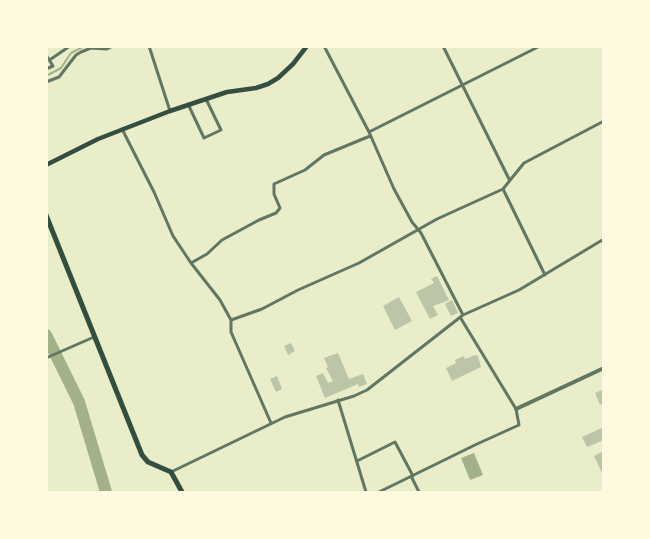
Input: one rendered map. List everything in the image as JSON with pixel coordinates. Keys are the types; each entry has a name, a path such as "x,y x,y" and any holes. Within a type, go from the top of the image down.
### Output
{"main road":[{"path":"46,165 122,129 170,111 227,92 268,84 293,64 307,46"},
{"path":"46,215 142,455 148,462 171,472 182,492"}],"street":[{"path":"51,59 70,46"},
{"path":"46,82 58,77 81,52 91,48 113,46"},
{"path":"149,46 170,111"},
{"path":"324,46 370,134 394,189 418,230 462,316 516,409 519,425 379,492"},
{"path":"443,46 509,180"},
{"path":"191,263 207,254 222,240 276,213 280,208 274,194 274,184 304,170 324,155 370,134 540,46"},
{"path":"46,55 51,59 53,66 46,69"},
{"path":"188,105 204,138 221,130 206,98"},
{"path":"231,320 262,309 341,271 437,219 503,189 524,163 603,121"},
{"path":"122,129 154,192 164,219 191,263 220,300 231,320 231,332 271,423"},
{"path":"503,189 545,275"},
{"path":"171,472 271,423 306,409 367,390 462,316 519,290 603,239"},
{"path":"46,358 95,336"},
{"path":"516,409 603,368"},
{"path":"339,400 366,492"},
{"path":"357,461 396,442 419,492"}],"shaded area":[{"path":"474,453 483,475 470,480 461,458"}],"building":[{"path":"437,276 449,300 433,306 438,315 430,319 416,292 434,283 431,279"},
{"path":"399,297 412,321 395,330 383,306"},
{"path":"452,300 458,313 451,316 445,304"},
{"path":"291,343 295,351 288,355 284,346"},
{"path":"338,353 349,379 363,374 367,384 359,387 358,384 325,398 316,376 323,373 328,383 333,381 324,358"},
{"path":"478,356 481,367 452,381 446,368 456,363 455,360"},
{"path":"277,376 282,389 276,392 270,379"},
{"path":"604,389 604,403 600,405 595,393"},
{"path":"604,427 604,440 587,447 582,437"},
{"path":"604,451 604,477 594,456"}],"waterway":[{"path":"46,76 61,68 71,53 85,46"},
{"path":"46,335 79,402 106,492"}]}
